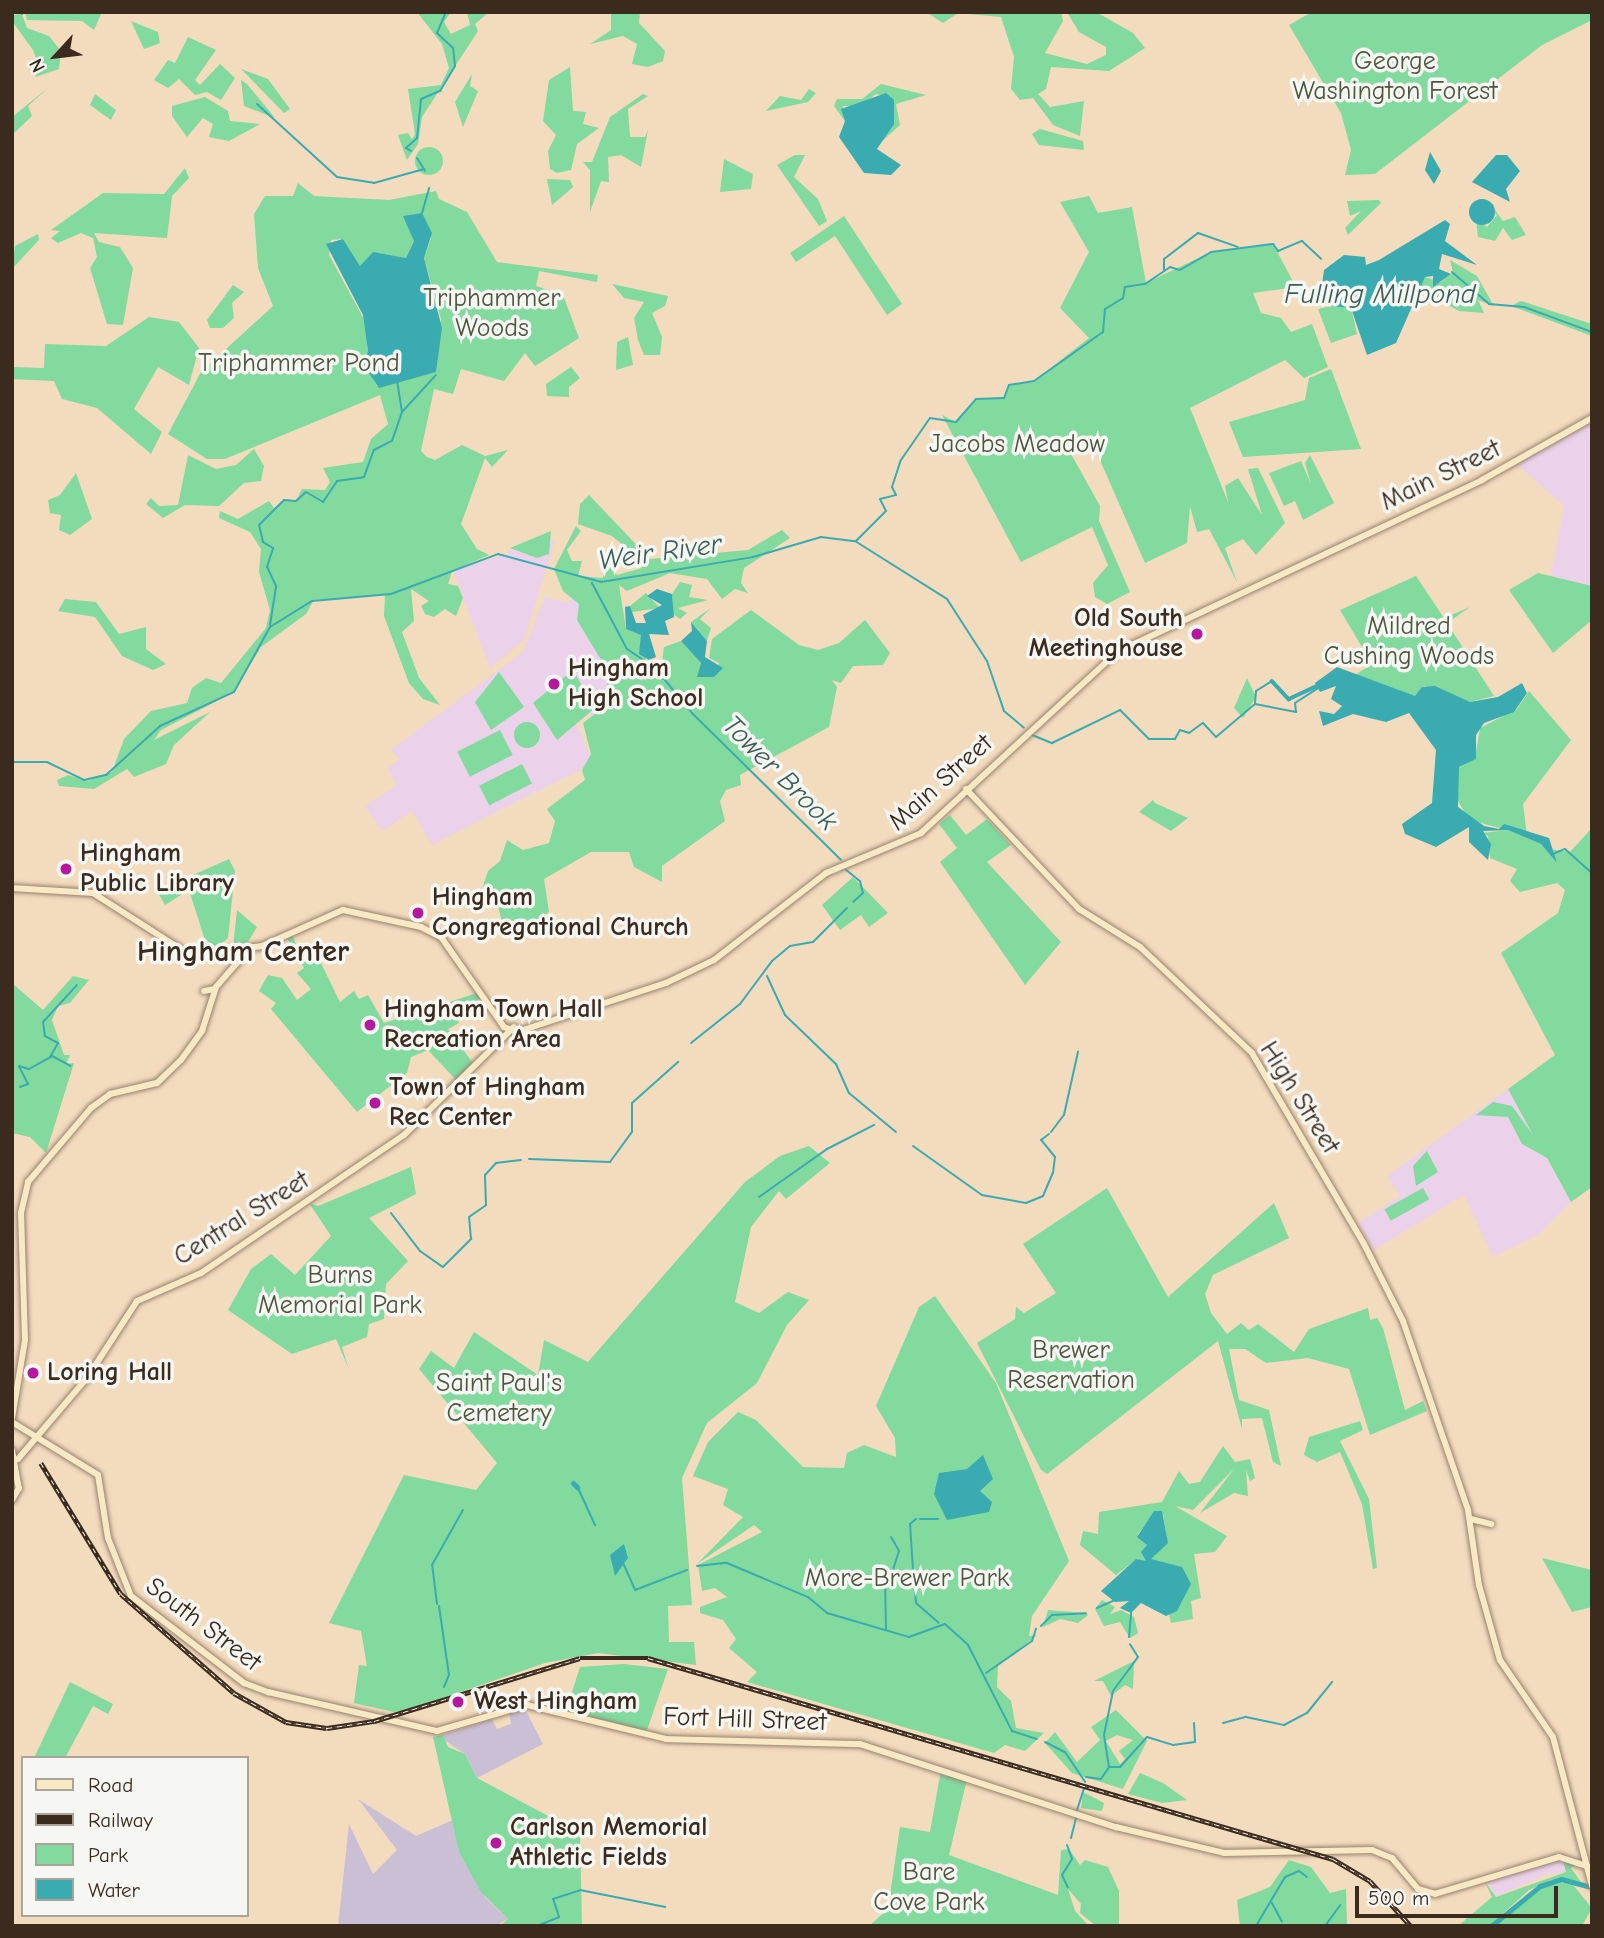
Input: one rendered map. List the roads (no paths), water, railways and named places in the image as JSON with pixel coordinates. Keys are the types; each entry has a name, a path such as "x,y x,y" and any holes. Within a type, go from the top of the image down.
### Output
{"main road":[{"name":"Main Street","path":"513,1030 526,1028 706,964 826,873 911,841 1082,678 1129,644 1488,477 1592,418"},
{"name":"High Street","path":"966,789 1079,909 1140,947 1258,1059 1399,1311 1471,1519 1479,1585 1499,1656 1550,1730 1573,1800 1579,1846 1592,1886"},
{"path":"12,888 81,891 106,900 180,952 250,948 333,912 381,915 438,934 499,1017 513,1030"},
{"path":"12,1420 26,1325 21,1213 31,1176 91,1108 110,1094 157,1083 189,1051 215,989 250,948"},
{"path":"204,990 215,989"},
{"name":"Central Street","path":"18,1459 87,1378 140,1299 207,1269 404,1135 513,1030"},
{"path":"12,1216 21,1213"},
{"name":"South Street","path":"12,1420 35,1439 99,1475 107,1537 125,1586 170,1630 206,1648 250,1686 379,1713 388,1724"},
{"path":"12,1450 18,1459 19,1488 12,1500"},
{"path":"1471,1519 1491,1524"},
{"name":"Fort Hill Street","path":"388,1724 445,1731 505,1709 534,1706 651,1737 852,1743 940,1768 1108,1824 1231,1855 1372,1850 1392,1857 1418,1889 1435,1894 1567,1856"},
{"path":"1579,1846 1567,1856 1592,1868"}],"water":[{"path":"886,93 894,100 894,124 877,149 901,165 891,175 864,173 839,137 845,121 841,109"},
{"path":"1430,152 1441,171 1434,184 1425,170"},
{"path":"1496,155 1507,155 1520,171 1506,189 1510,202 1472,182"},
{"path":"1482,199 1491,203 1495,212 1491,221 1482,225 1473,221 1469,212 1473,203"},
{"name":"Triphammer Pond","path":"422,213 432,233 424,258 442,328 436,372 379,388 362,363 368,351 363,315 326,244 343,239 360,266 373,252 406,258 414,241 403,216"},
{"name":"Fulling Millpond","path":"1445,220 1450,224 1445,241 1477,265 1442,254 1439,269 1451,274 1433,287 1433,276 1425,277 1396,343 1367,355 1351,308 1331,306 1321,292 1324,270 1344,255 1365,257 1366,265 1379,260"},
{"path":"657,589 672,594 674,617 665,621 669,635 649,634 656,657 649,660 639,654 641,635 626,629 625,607 630,606 636,623 646,623 643,615 662,605 647,596"},
{"path":"691,622 707,641 705,657 723,668 714,677 697,677 701,663 681,641 692,631"},
{"path":"1337,667 1415,696 1422,687 1435,686 1470,702 1498,697 1522,683 1527,693 1514,712 1484,723 1476,735 1476,759 1459,767 1458,807 1484,826 1499,829 1504,824 1549,838 1557,863 1541,844 1508,830 1483,831 1491,844 1488,860 1469,842 1469,827 1436,847 1405,834 1402,824 1432,803 1436,750 1409,713 1386,722 1353,714 1323,726 1319,711 1334,714 1342,706 1331,699 1336,686 1320,692 1315,683"},
{"path":"983,1455 993,1479 980,1491 992,1502 989,1512 947,1520 934,1494 939,1473 967,1469"},
{"path":"1154,1511 1162,1511 1168,1543 1151,1559 1182,1567 1191,1584 1177,1611 1166,1616 1141,1603 1131,1613 1120,1608 1129,1601 1115,1602 1101,1591 1136,1559 1146,1561 1141,1552 1147,1545 1137,1537"},
{"path":"624,1544 628,1558 615,1576 610,1555"}],"waterway":[{"path":"411,151 406,148 417,138 421,99 440,91 455,66 453,48 437,33 446,12"},
{"path":"257,104 337,177 374,183 424,169"},
{"path":"417,158 425,171"},
{"path":"422,213 429,188"},
{"path":"1164,271 1164,259 1198,233 1238,247"},
{"path":"856,541 886,511 880,499 896,495 892,487 901,460 930,418 956,422 976,399 1004,398 1009,385 1034,381 1103,332 1105,309 1123,298 1125,287 1145,284 1170,267 1180,270 1211,252 1273,244 1278,251 1302,241 1321,259"},
{"path":"1452,272 1489,304 1524,307 1592,332"},
{"path":"402,412 436,375"},
{"path":"270,625 276,586 267,567 273,548 263,542 259,525 284,500 296,501 306,492 323,502 337,481 364,477 374,450 392,441 402,412 397,380"},
{"name":"Weir River","path":"12,762 47,762 84,780 106,775 160,726 234,692 270,627 312,601 391,594 498,554 601,582 753,557 821,537 855,541 947,599 987,661 1004,711 1024,728"},
{"name":"Tower Brook","path":"592,583 627,649 655,668 692,713 841,860"},
{"path":"1255,703 1256,691 1272,681"},
{"path":"1272,681 1289,699 1319,685"},
{"path":"1032,735 1052,743 1120,710 1149,739 1175,739 1180,730 1189,733 1203,723 1216,737 1255,704 1296,712 1295,703 1318,688"},
{"path":"1553,854 1565,849 1592,873"},
{"name":"Tower Brook","path":"845,869 860,881 863,893 853,902"},
{"name":"Tower Brook","path":"691,1043 740,1004 772,961 790,946 813,942 847,908"},
{"path":"767,976 785,1015 836,1064 849,1093 896,1132"},
{"path":"50,1057 58,1043 45,1036 43,1022 77,985"},
{"path":"1051,1132 1064,1115 1078,1052"},
{"path":"20,1087 28,1084 19,1066 29,1069 52,1056 71,1066"},
{"name":"Tower Brook","path":"529,1159 610,1162 632,1132 632,1103 678,1062"},
{"path":"759,1197 827,1149 874,1125"},
{"path":"913,1146 982,1195 1026,1203 1043,1196 1053,1173 1055,1157 1041,1140 1049,1134"},
{"name":"Tower Brook","path":"391,1213 420,1251 443,1267 471,1239 469,1217 486,1205 485,1175 496,1163 521,1160"},
{"path":"573,1483 577,1487"},
{"path":"578,1488 595,1525"},
{"path":"437,1604 432,1565 463,1510"},
{"path":"913,1570 910,1524 916,1519"},
{"path":"920,1519 938,1519"},
{"path":"891,1537 899,1551 893,1569"},
{"path":"697,1566 727,1563 808,1597 827,1613 909,1637 945,1624 968,1645 1012,1731 1037,1739"},
{"path":"624,1565 635,1590 687,1570"},
{"path":"886,1630 885,1578 892,1572"},
{"path":"913,1573 916,1603 939,1623"},
{"path":"1097,1608 1115,1600"},
{"path":"439,1606 449,1675 444,1687"},
{"path":"1041,1626 1052,1615 1086,1613"},
{"path":"1129,1637 1131,1613"},
{"path":"986,1673 1032,1641 1036,1629"},
{"path":"1086,1777 1101,1779 1109,1767 1104,1735 1113,1691 1138,1657 1130,1644"},
{"path":"1223,1723 1246,1717 1284,1725 1307,1713 1332,1682"},
{"path":"1109,1767 1120,1767 1147,1737 1173,1745 1195,1742 1194,1723"},
{"path":"1045,1742 1065,1752 1085,1782"},
{"path":"1077,1810 1084,1789"},
{"path":"1071,1838 1076,1818"},
{"path":"1067,1845 1072,1859 1062,1875 1068,1888"},
{"path":"1256,1926 1285,1877 1299,1871 1307,1877"},
{"path":"1491,1926 1540,1886 1561,1879 1588,1886"},
{"path":"537,1926 559,1917 553,1899 580,1890 665,1907"},
{"path":"1272,1903 1282,1922"},
{"path":"1325,1926 1340,1905"},
{"path":"1048,1926 1064,1926"}],"railway":[{"path":"41,1463 121,1594 234,1693 286,1722 327,1728 374,1721 580,1658 648,1658 1333,1859 1370,1881 1411,1926"}],"place":[{"name":"Old South Meetinghouse","path":"1197,634"},
{"name":"Hingham High School","path":"554,684"},
{"name":"Hingham Public Library","path":"66,869"},
{"name":"Hingham Congregational Church","path":"418,913"},
{"name":"Hingham Town Hall Recreation Area","path":"370,1025"},
{"name":"Town of Hingham Rec Center","path":"375,1103"},
{"name":"Loring Hall","path":"33,1373"},
{"name":"West Hingham","path":"458,1702"},
{"name":"Carlson Memorial Athletic Fields","path":"496,1843"}],"district":[{"name":"Hingham Center","path":"243,952"}],"park label":[{"name":"George Washington Forest","path":"1395,77"},
{"name":"Triphammer Woods","path":"492,314"},
{"name":"Jacobs Meadow","path":"1017,445"},
{"name":"Mildred Cushing Woods","path":"1409,642"},
{"name":"Burns Memorial Park","path":"340,1291"},
{"name":"Brewer Reservation","path":"1071,1366"},
{"name":"Saint Paul's Cemetery","path":"499,1399"},
{"name":"More-Brewer Park","path":"907,1579"},
{"name":"Bare Cove Park","path":"929,1888"}]}
